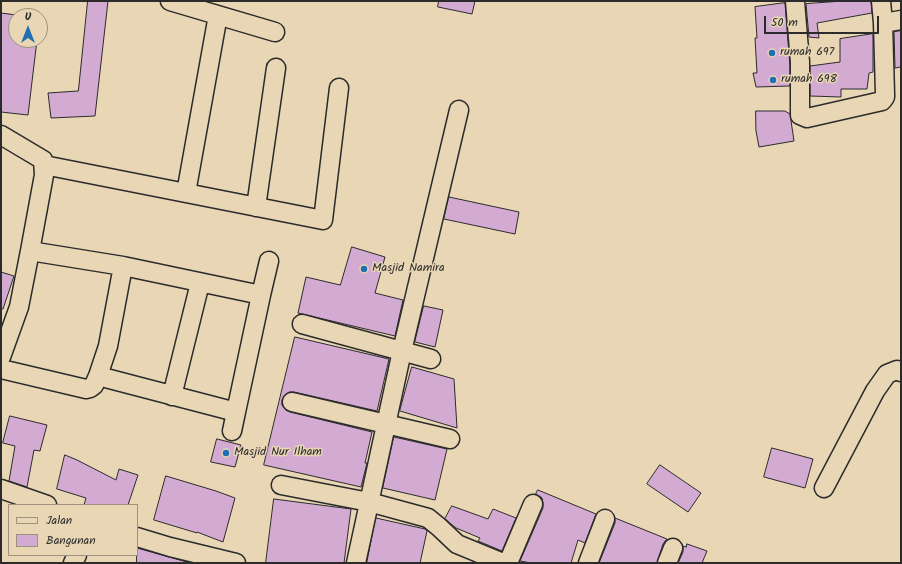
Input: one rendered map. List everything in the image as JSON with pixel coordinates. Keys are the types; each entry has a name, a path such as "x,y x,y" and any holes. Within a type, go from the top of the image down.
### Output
{"street":[{"path":"170,1 275,32"},
{"path":"795,1 800,62 800,116 804,118 811,118 882,101 884,99 883,23 881,1"},
{"path":"186,193 218,15"},
{"path":"883,23 901,20"},
{"path":"256,207 276,68"},
{"path":"44,165 323,220 339,88"},
{"path":"356,563 385,425 459,110"},
{"path":"1,135 43,160 44,165 44,175 19,307 1,357"},
{"path":"30,251 123,266 261,296"},
{"path":"232,430 269,261"},
{"path":"1,369 86,389 94,385 108,346 123,266"},
{"path":"172,396 200,283"},
{"path":"302,324 431,359"},
{"path":"824,488 875,391 888,374 897,370 901,372"},
{"path":"98,376 236,412"},
{"path":"292,402 450,440"},
{"path":"281,485 369,502 428,518 439,526 457,544 503,563"},
{"path":"1,489 44,504"},
{"path":"508,563 533,504"},
{"path":"588,563 605,519"},
{"path":"138,537 213,561 236,563"}],"building":[{"path":"88,1 108,1 95,116 51,118 48,93 78,91"},
{"path":"439,1 475,1 472,14 438,7"},
{"path":"843,1 871,1 872,13 817,23 819,38 809,37 806,4"},
{"path":"785,3 790,86 756,87 753,73 757,73 755,7"},
{"path":"1,13 8,14 8,48 36,48 28,115 1,112"},
{"path":"901,31 901,67 895,68 894,32"},
{"path":"873,34 873,72 869,73 867,89 841,89 841,97 810,96 810,66 840,62 840,39"},
{"path":"756,111 785,111 790,114 794,141 759,147 756,131"},
{"path":"449,197 519,212 515,234 444,219"},
{"path":"352,247 385,257 375,293 403,300 395,336 298,313 306,277 340,285"},
{"path":"1,272 14,276 3,309 1,309"},
{"path":"424,306 443,310 435,347 415,342"},
{"path":"295,337 389,359 377,411 294,392 289,392 282,400 282,405 290,412 372,432 361,487 264,465"},
{"path":"412,367 454,379 457,428 400,411"},
{"path":"10,416 47,425 40,451 34,450 27,487 9,481 15,446 3,443"},
{"path":"394,437 447,449 435,500 383,488"},
{"name":"Masjid Nur Ilham","path":"217,439 241,445 235,467 211,462"},
{"path":"772,448 813,459 805,488 764,477"},
{"path":"65,455 116,480 119,469 138,475 128,504 84,504 86,498 57,489"},
{"path":"660,465 701,493 688,512 647,484"},
{"path":"166,476 235,498 223,542 197,532 154,520"},
{"path":"538,490 596,514 585,543 578,540 571,563 531,563 520,561 543,508 542,498 536,494"},
{"path":"274,499 351,509 344,563 266,563"},
{"path":"452,506 488,519 493,509 516,518 502,551 478,541 480,538 456,528 445,519"},
{"path":"376,518 425,529 427,531 420,563 367,563"},
{"path":"615,518 667,539 663,544 657,563 599,563 615,523"},
{"path":"687,544 707,551 702,563 678,563 683,552 683,546 686,547"},
{"path":"138,548 188,563 137,563"}],"place":[{"name":"rumah 697","path":"772,53"},
{"name":"rumah 698","path":"773,80"},
{"name":"Masjid Namira","path":"364,269"},
{"name":"Masjid Nur Ilham","path":"226,453"}]}
